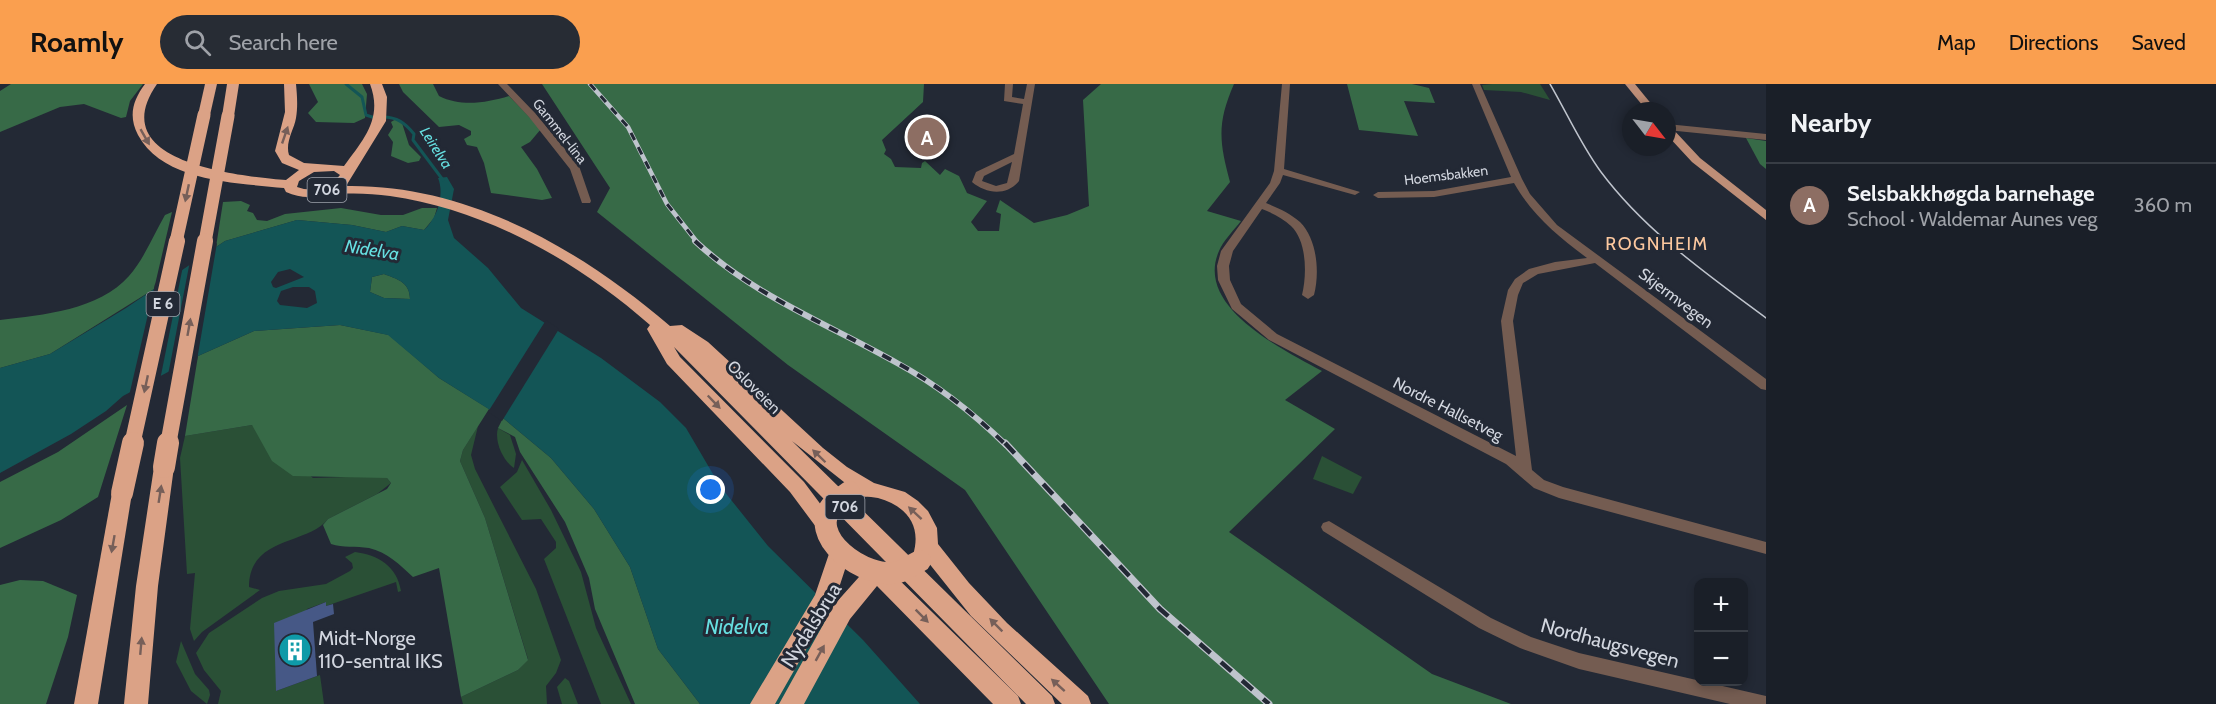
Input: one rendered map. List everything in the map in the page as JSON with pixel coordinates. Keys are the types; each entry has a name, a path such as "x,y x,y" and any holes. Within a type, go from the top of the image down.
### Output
{"highway":[{"path":"151,84 140,103 137,117 142,134 162,155 204,172 235,179 290,184"},
{"name":"E 6","path":"86,704 122,493 211,84"},
{"name":"E 6","path":"136,704 147,586 164,467 232,84"},
{"path":"290,84 289,122 281,148 290,162 309,170"},
{"name":"706","path":"368,143 328,167 309,170 294,178 290,184 291,189 297,192 326,190 339,185 346,174 368,143 379,127 383,108 376,84"},
{"name":"706","path":"328,167 346,174"},
{"name":"Osloveien","path":"346,174 378,190"},
{"name":"Osloveien","path":"326,190 378,190 460,208 515,228 582,264 645,312 746,408 1043,704"},
{"name":"706","path":"645,312 673,360 797,487 826,525 828,535 840,551 855,564 877,575 1009,704"},
{"name":"706","path":"645,312 704,346 858,490 892,495 912,509 926,525 924,554 1037,666 1080,704"},
{"name":"706","path":"826,525 831,506 858,490"},
{"name":"Nydalsbrua","path":"762,704 825,597 840,551"},
{"path":"877,575 906,571 924,554"},
{"name":"Nydalsbrua","path":"791,704 842,612 877,575"}],"main road":[{"path":"1630,84 1645,102"},
{"path":"1676,138 1696,160 1766,216"}],"street":[{"name":"Gammel-lina","path":"502,84 532,115 574,168 586,201"},
{"path":"1009,84 1007,99 1027,102"},
{"path":"1017,156 1031,84"},
{"name":"Nordre Hallsetveg","path":"1286,84 1279,171 1275,183 1227,251 1223,266 1226,286 1236,306 1273,337 1510,460 1539,484 1559,492 1766,548"},
{"name":"Skjermvegen","path":"1476,84 1517,179 1526,195 1553,226 1595,260 1766,386"},
{"path":"1676,129 1766,137"},
{"path":"1279,171 1355,192"},
{"name":"Hoemsbakken","path":"1378,195 1434,194 1517,179"},
{"path":"1261,205 1285,215 1300,226 1307,239 1312,280 1308,295"},
{"path":"1525,472 1507,321 1512,298 1520,280 1536,270 1595,260"},
{"name":"Nordhaugsvegen","path":"1329,527 1485,623 1526,643 1579,661 1766,704"}],"shaded area":[{"path":"11,84 143,84 130,101 126,117 121,118 84,104 60,107 0,132 0,91"},
{"path":"309,84 362,84 367,94 365,118 354,123 316,122 308,113 318,102"},
{"path":"399,84 433,84 439,96 465,103 483,102 509,96 541,129 530,142 521,147 537,169 552,198 542,200 491,193 484,163 477,147 467,145 464,139 471,135 471,131 459,125 439,127 403,92"},
{"path":"542,84 924,84 923,102 882,140 886,150 884,154 891,159 895,167 921,168 925,161 940,175 945,169 959,176 967,193 987,201 971,222 978,231 999,231 1001,214 996,212 1000,200 1034,223 1067,215 1089,206 1083,100 1101,84 1234,84 1222,121 1222,143 1230,182 1207,211 1241,221 1219,251 1215,271 1219,290 1231,308 1266,339 1322,371 1285,400 1335,429 1229,532 1432,674 1511,704 1109,704 965,490 788,365 597,212 610,188"},
{"path":"1347,84 1412,84 1429,88 1435,103 1404,101 1418,136 1359,130"},
{"path":"1540,84 1550,100 1521,92 1484,90 1482,85"},
{"path":"396,119 402,123 409,145 421,157 419,161 408,163 391,156 393,142 388,135 393,127 391,122"},
{"path":"1746,138 1766,141 1766,169 1760,164"},
{"path":"241,201 250,205 247,211 253,213 257,220 267,221 285,214 341,208 381,215 403,215 422,208 437,208 434,218 424,230 402,226 386,232 352,225 297,220 225,241 216,247 223,202"},
{"path":"172,212 154,289 50,354 0,368 0,320 52,313 102,297 129,276 165,215"},
{"path":"384,274 405,285 410,299 384,298 370,292 372,277"},
{"path":"340,325 389,335 439,378 489,409 463,450 460,461 485,518 528,660 518,670 461,697 439,568 413,577 393,560 376,550 331,544 323,525 328,519 387,489 391,483 387,478 293,476 272,461 252,425 185,436 198,356 254,331"},
{"path":"127,405 98,497 61,520 0,548 0,482 58,452"},
{"path":"503,418 551,458 594,509 630,567 658,649 700,704 635,704 595,609 589,578 565,522 520,452 515,437 498,428"},
{"path":"252,425 313,478 378,476 387,478 391,483 377,494 328,519 319,527 269,550 259,559 252,571 249,587 260,590 202,632 194,641 190,629 195,573 187,574 180,458 185,436"},
{"path":"478,426 471,455 475,469 536,589 561,660 556,673 546,686 547,704 463,704 461,697 518,670 528,659 485,518 460,461 463,450"},
{"path":"498,428 510,435 516,454 514,468 506,461 500,450 497,439"},
{"path":"1322,456 1362,477 1353,494 1313,479"},
{"path":"522,460 551,510 581,572 596,628 631,704 601,704 544,559 556,548 556,542 541,519 522,520 500,487 517,472"},
{"path":"355,552 379,559 391,568 401,591 398,592 396,582 326,606 326,602 307,609 276,691 320,675 324,704 218,704 221,691 204,670 196,653 209,633 262,598 279,591 326,584 350,571 353,568 352,563 345,557"},
{"path":"20,580 43,581 77,595 68,637 46,704 0,704 0,585"},
{"path":"181,641 195,674 209,690 207,704 191,691 176,662"},
{"path":"565,678 569,681 578,704 562,704 557,687"}],"water":[{"name":"Nidelva","path":"447,177 454,189 448,220 454,238 488,268 521,308 601,358 660,402 686,428 720,486 768,546 863,640 920,704 700,704 658,649 630,567 594,509 551,458 503,418 439,378 388,335 340,325 254,331 198,356 123,396 106,411 71,434 0,473 0,368 50,354 126,308 225,241 297,220 352,225 386,232 402,226 424,230 433,219 439,206 441,192 438,178","holes":["290,269 304,277 276,288 273,287 271,282 278,272","384,274 398,280 408,289 410,299 384,298 370,292 372,277","293,287 309,287 315,291 317,303 307,308 280,305 277,301 281,291"]}],"pier":[{"path":"217,243 197,360 168,375 190,261"},
{"path":"183,266 160,380 129,396 155,284"},
{"path":"546,320 559,329 502,421 488,412"}],"building":[{"name":"Midt-Norge 110-sentral IKS","path":"326,602 326,606 333,604 334,614 313,622 317,676 276,691 274,623"}],"waterway":[{"name":"Leirelva","path":"346,84 362,97 366,115 375,118"},
{"name":"Leirelva","path":"383,117 397,119 411,130 414,134 413,140 443,180"}],"tram line":[{"path":"1550,84 1601,172 1637,214 1678,251 1766,318"}],"railway":[{"path":"590,84 628,127 667,204 697,242"},
{"path":"695,241 742,278 792,308 897,363 941,390 1006,445"},
{"path":"1005,443 1160,609 1269,704"}],"place":[{"name":"Selsbakkhøgda barnehage","path":"927,137"},
{"name":"Midt-Norge 110-sentral IKS","path":"295,650"}],"district":[{"name":"ROGNHEIM","path":"1657,244"}]}
